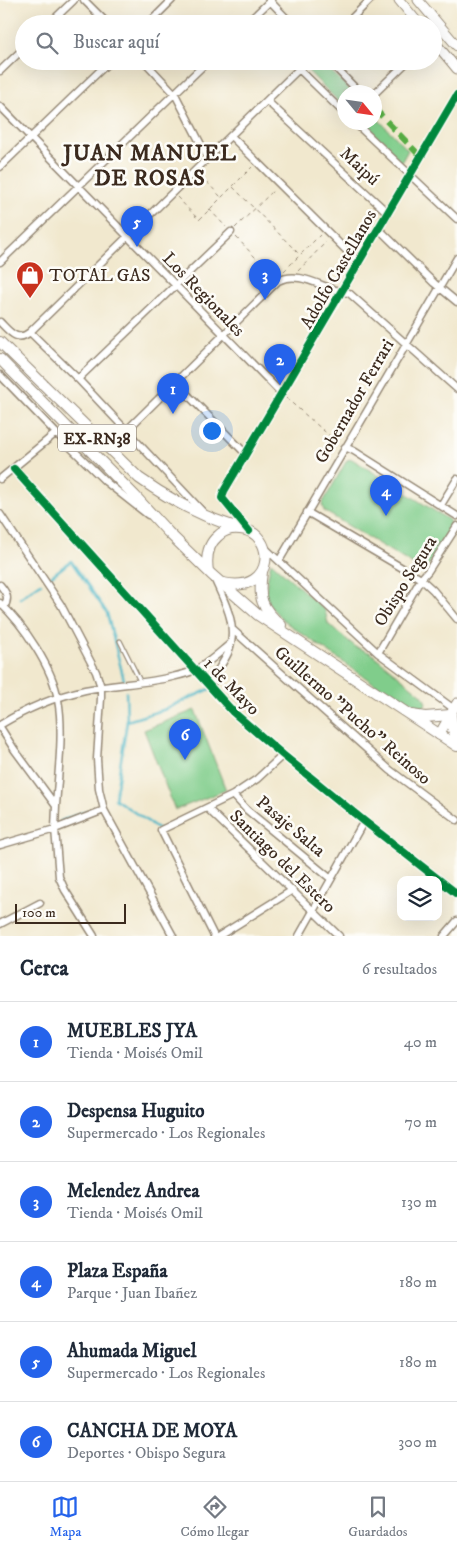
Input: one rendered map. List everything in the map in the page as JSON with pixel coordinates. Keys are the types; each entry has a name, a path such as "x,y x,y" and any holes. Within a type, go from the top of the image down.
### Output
{"main road":[{"path":"399,0 412,15"},
{"path":"421,2 432,15"},
{"path":"442,28 457,46"},
{"path":"442,51 457,69"},
{"name":"EX-RN38","path":"0,342 139,478 150,486 207,516 246,530 258,538 264,547 265,561 260,585 261,600 265,610 302,643"},
{"name":"EX-RN38","path":"0,359 168,532 258,616 457,746"},
{"path":"210,573 207,561 208,552 217,536 225,531 234,529 246,530"},
{"path":"223,583 235,586 243,585 258,577 262,570"},
{"path":"409,714 425,717 454,709"},
{"path":"439,735 454,709"},
{"path":"454,709 453,730 457,738"}],"street":[{"path":"58,15 74,0"},
{"path":"84,0 99,15"},
{"path":"157,15 172,0"},
{"path":"255,15 270,0 284,15"},
{"path":"355,15 370,0"},
{"path":"0,72 15,57"},
{"path":"0,166 101,70"},
{"path":"152,70 175,94 208,158"},
{"path":"0,262 199,70"},
{"path":"0,322 13,335 20,338 25,337 299,70 337,106"},
{"path":"338,70 352,85"},
{"path":"382,86 399,70"},
{"name":"Adolfo Castellanos","path":"246,530 222,498 224,491 457,96"},
{"name":"Maipú","path":"267,101 388,213"},
{"name":"Los Regionales","path":"0,106 282,394"},
{"path":"362,130 457,219"},
{"path":"231,136 359,263"},
{"path":"379,229 457,302"},
{"path":"78,379 231,232"},
{"name":"Gobernador Ferrari","path":"279,561 457,258"},
{"path":"126,431 176,384 278,281 293,276 349,293 457,389"},
{"path":"30,332 78,379 207,516"},
{"path":"0,375 106,482 168,532"},
{"path":"176,384 246,454"},
{"path":"0,479 56,433"},
{"path":"345,447 457,516"},
{"name":"1 de Mayo","path":"14,469 233,712 364,821 457,894"},
{"path":"441,505 457,479"},
{"path":"307,512 421,579 433,590 457,619"},
{"path":"0,514 61,605 91,661 101,687 97,759 99,789 104,810 172,936"},
{"name":"Obispo Segura","path":"378,653 421,579 457,526"},
{"path":"264,547 378,653 454,709"},
{"path":"210,573 228,610 233,630 227,654 214,676 211,688"},
{"path":"0,585 7,595 8,601 2,605 16,618 27,634 51,678 58,697 60,709 55,829 59,877 94,936"},
{"name":"Guillermo \"Pucho\" Reinoso","path":"233,630 390,770 457,820"},
{"path":"56,806 14,749 0,726 20,713 58,697 101,687 151,682 196,670 231,643"},
{"path":"214,936 161,830 233,795 257,779 283,755"},
{"name":"Pasaje Salta","path":"233,795 247,810 331,879"},
{"name":"Santiago del Estero","path":"206,808 339,936"},
{"path":"0,845 55,829 104,810"},
{"path":"299,936 364,821"},
{"path":"219,936 291,891"},
{"path":"0,924 40,903"},
{"path":"444,936 457,921"}],"lane":[{"path":"120,641 141,683"}],"path":[{"path":"172,193 199,220 257,162"},
{"path":"196,170 221,198"},
{"path":"231,232 280,184"},
{"path":"233,186 300,255"},
{"path":"209,209 278,281 281,274 326,229"},
{"path":"293,276 332,236"},
{"path":"282,394 336,442 345,447"}],"green space":[{"path":"309,70 330,70 345,85 337,85 337,100"},
{"path":"382,123 408,150 401,163 367,130 382,130"},
{"path":"352,459 449,520 451,529 427,567 420,569 324,511 322,504 347,460"},
{"path":"271,562 325,610 328,624 356,647 371,653 422,695 426,703 423,709 413,709 398,700 279,616 269,603 267,597 266,590"},
{"path":"195,710 226,790 175,810 144,730"}],"waterway":[{"path":"50,577 71,561 107,613 124,680"},
{"path":"20,598 41,583"},
{"path":"127,721 163,710 210,689"},
{"path":"126,692 127,721 115,799 160,830"},
{"path":"61,821 86,811"}],"marked path":[{"path":"382,116 421,157"}],"cycle path":[{"path":"249,531 222,498 224,491 457,95"},
{"path":"14,469 233,712 364,821 457,894"}],"place":[{"name":"Ahumada Miguel","path":"137,247"},
{"name":"TOTAL GAS","path":"30,299"},
{"name":"Melendez Andrea","path":"265,300"},
{"name":"Despensa Huguito","path":"280,385"},
{"name":"MUEBLES JYA","path":"173,414"},
{"name":"Plaza España","path":"386,516"},
{"name":"CANCHA DE MOYA","path":"185,760"}],"district":[{"name":"JUAN MANUEL DE ROSAS","path":"150,164"}]}
